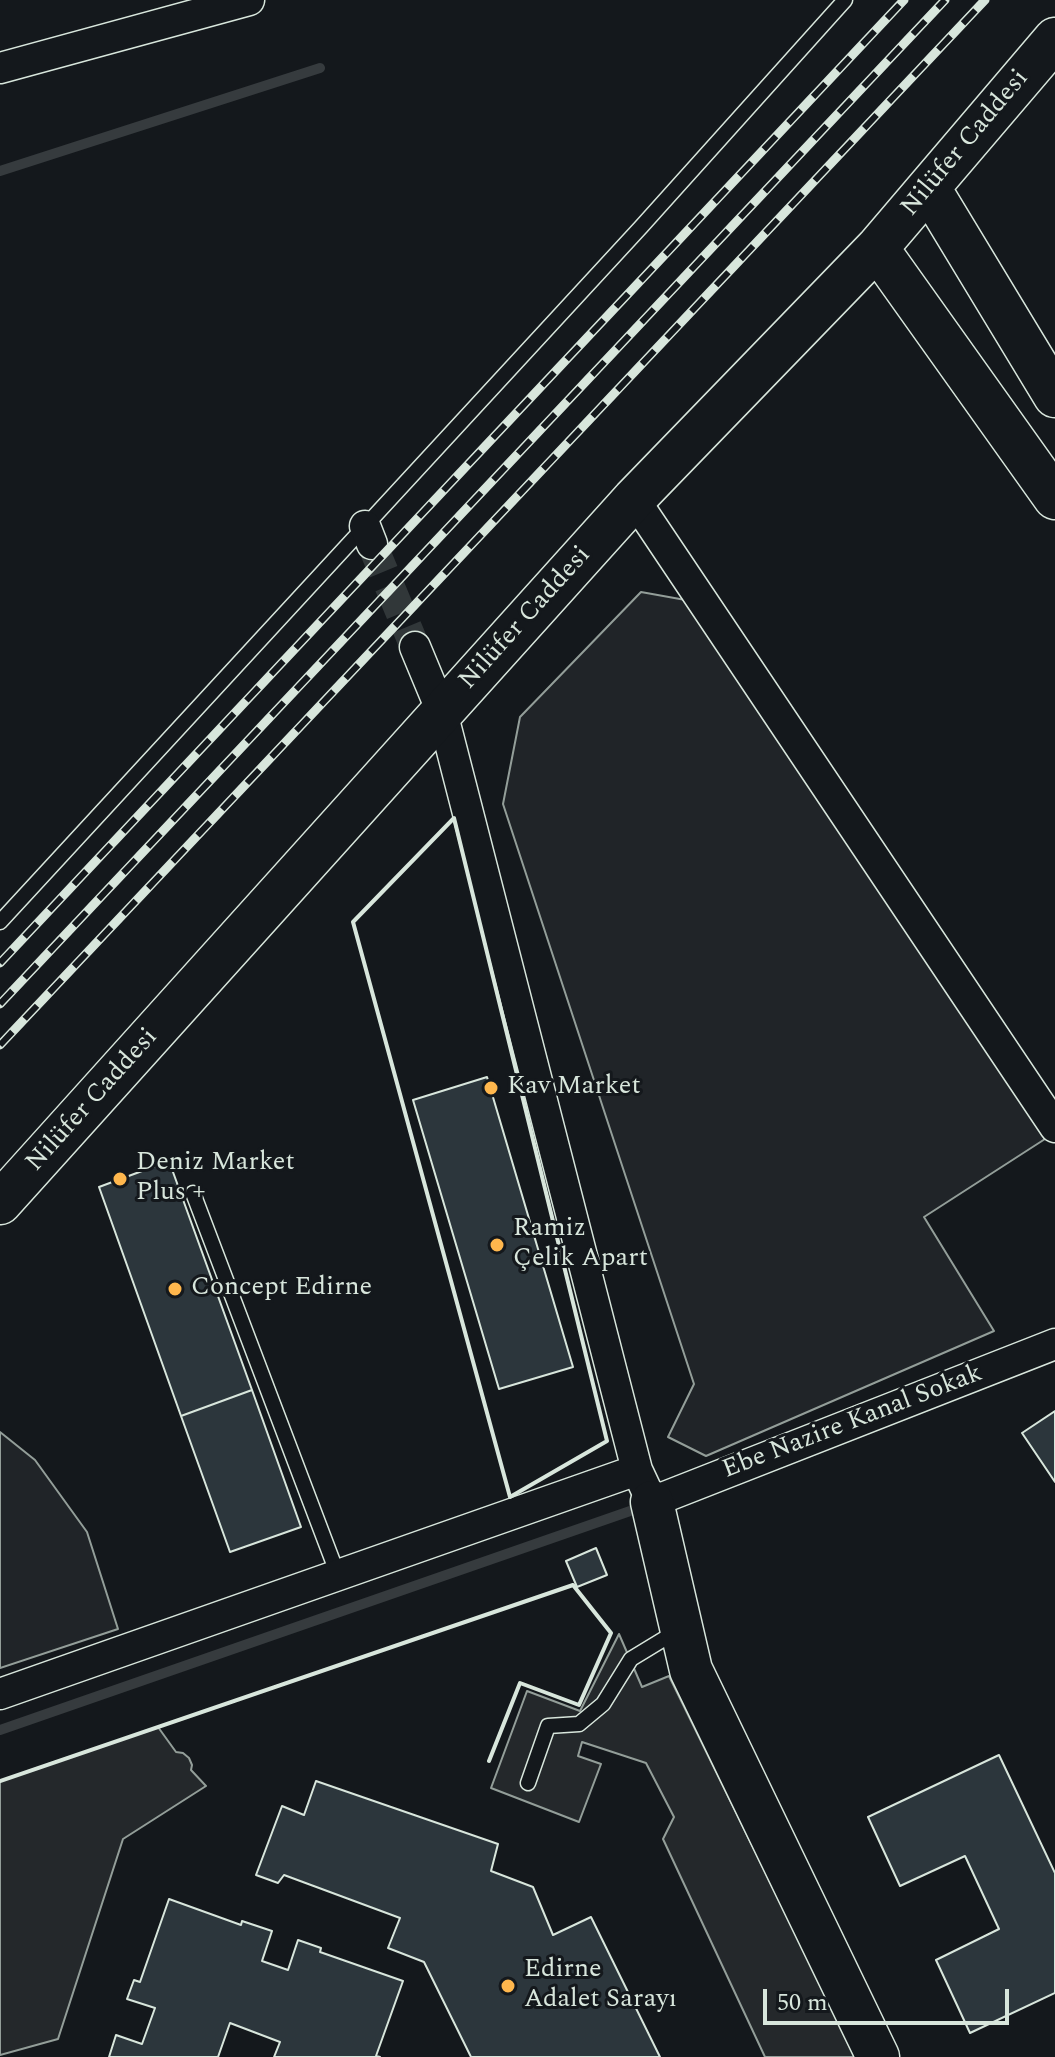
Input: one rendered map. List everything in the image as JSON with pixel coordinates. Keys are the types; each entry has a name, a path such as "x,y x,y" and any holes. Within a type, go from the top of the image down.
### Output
{"main road":[{"name":"Nilüfer Caddesi","path":"0,1203 634,499 877,248 1055,39"},
{"path":"929,188 1055,396"},
{"path":"877,248 1055,498"},
{"path":"644,1486 691,1670 878,2057"}],"street":[{"path":"0,68 249,0"},
{"path":"634,499 1055,1127"},
{"path":"415,647 442,712 644,1486"},
{"name":"Ebe Nazire Kanal Sokak","path":"0,1694 338,1575 644,1486 1055,1344"}],"lane":[{"path":"0,922 368,535 845,0"},
{"path":"193,1193 338,1575"},
{"path":"528,1783 548,1726 579,1724 603,1704 631,1659 681,1628"}],"shaded area":[{"path":"641,592 691,601 1045,1139 924,1217 994,1331 706,1456 668,1437 694,1384 503,804 520,717"},
{"path":"0,1432 35,1460 87,1532 118,1629 0,1668"},
{"path":"619,1634 642,1687 669,1676 856,2057 765,2057 663,1839 674,1817 646,1763 582,1742 578,1756 601,1764 579,1822 491,1788 527,1691 580,1711"},
{"path":"158,1727 176,1752 189,1758 191,1770 206,1786 123,1839 58,2039 0,2055 0,1781"}],"building":[{"name":"Ramiz Çelik Apart","path":"487,1077 573,1367 499,1389 413,1100"},
{"name":"Concept Edirne","path":"169,1161 252,1390 181,1416 99,1187"},
{"path":"252,1390 301,1527 230,1552 181,1416"},
{"path":"1055,1411 1055,1482 1022,1433"},
{"path":"596,1548 607,1575 577,1587 566,1561"},
{"path":"999,1755 1055,1873 1055,1993 970,2033 936,1960 999,1929 965,1856 900,1886 868,1817"},
{"path":"316,1781 498,1844 491,1871 533,1887 553,1935 591,1917 660,2057 471,2057 424,1962 388,1948 400,1918 284,1875 278,1883 256,1875 282,1806 304,1815"},
{"path":"169,1899 241,1925 242,1921 272,1931 262,1961 288,1970 298,1940 321,1948 320,1952 403,1981 376,2056 380,2057 274,2057 280,2042 230,2023 218,2057 109,2057 116,2035 142,2044 155,2008 127,1999 134,1980 140,1982"}],"waterway":[{"path":"0,171 320,68"},
{"path":"0,1730 633,1510"}],"tunnel":[{"path":"372,544 415,647"}],"railway":[{"path":"0,963 904,0"},
{"path":"0,1004 945,0"},
{"path":"0,1045 985,0"}],"wall":[{"path":"454,818 607,1441 510,1497 353,922 454,818"},
{"path":"0,1781 573,1585 611,1633 579,1705 520,1683 489,1761"}],"place":[{"name":"Kav Market","path":"491,1088"},
{"name":"Deniz Market Plus +","path":"120,1179"},
{"name":"Ramiz Çelik Apart","path":"497,1245"},
{"name":"Concept Edirne","path":"175,1289"},
{"name":"Edirne Adalet Sarayı","path":"508,1986"}]}
